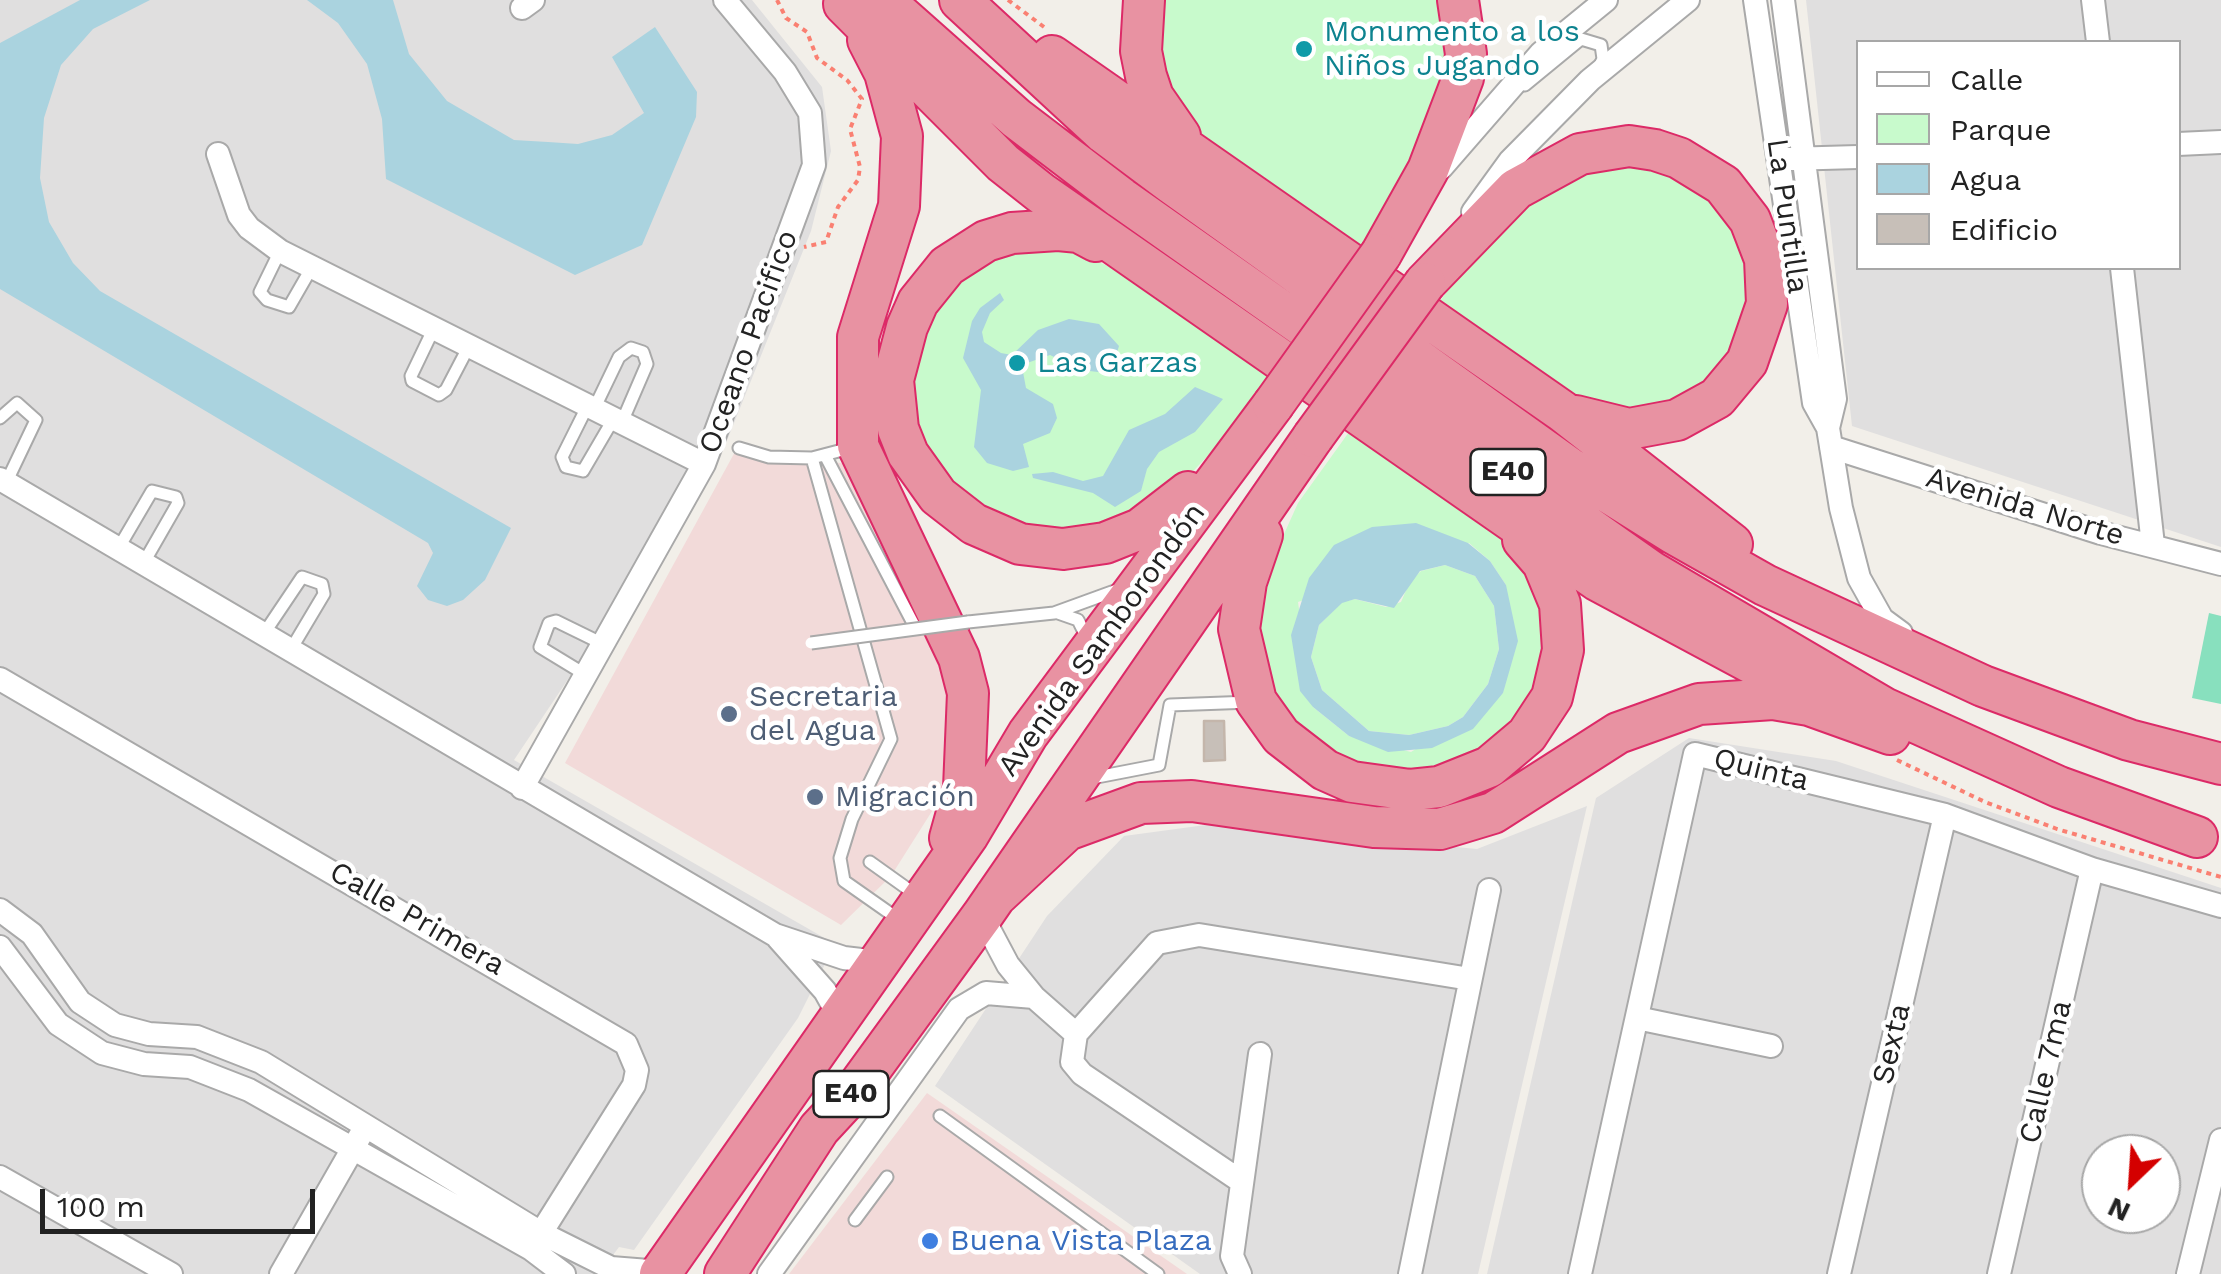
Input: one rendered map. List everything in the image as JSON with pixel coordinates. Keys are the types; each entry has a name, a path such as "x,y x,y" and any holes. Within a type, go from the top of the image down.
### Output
{"highway":[{"name":"E40","path":"960,0 1104,132 1571,468 1765,586 1890,647 1982,686 2128,740 2221,764"},
{"path":"980,0 1115,102 1562,411 1741,551 1890,647"},
{"path":"1144,0 1141,51 1153,97 1179,135 1208,163"},
{"name":"Avenida Samborondón","path":"660,1273 968,835 1028,734 1381,254 1442,140 1463,78 1466,54 1458,0"},
{"name":"E40","path":"856,1 1121,198 1652,572 1884,708 2059,787 2209,840"},
{"path":"856,1 1003,163 1147,268 1504,519 1631,599 1891,746"},
{"path":"856,1 886,74 902,136 899,206 858,336 842,451 959,658 968,693 964,788 922,899"},
{"name":"Avenida Samborondón","path":"724,1274 820,1129 856,1089 1077,781 1161,690 1244,536 1432,274 1516,190 1555,165 1602,149 1629,146 1679,158 1704,171 1738,202 1759,238 1768,283 1756,345 1734,381 1699,410 1655,426 1603,425 1562,411"},
{"path":"1147,268 1079,232 1035,230 986,241 947,266 918,302 893,380 893,405 908,454 938,496 974,524 1020,544 1062,549 1105,543 1140,529 1247,439"},
{"path":"1290,472 1254,554 1242,603 1242,656 1256,701 1300,754 1352,782 1382,788 1440,786 1489,767 1510,752 1552,697 1561,670 1560,604 1543,563 1504,519"},
{"path":"1221,475 1186,548 1134,620 1131,628 1138,642 1152,643 1244,536"},
{"path":"968,835 1100,670 1116,667 1125,675 1124,686 1069,768 1035,840"},
{"path":"988,906 1066,830 1141,803 1192,801 1374,827 1440,829 1492,813 1618,733 1699,704 1773,699 1809,705 1891,746 2209,840"}],"street":[{"name":"Oceano Pacifico","path":"522,788 704,464 814,165 810,113 785,72 725,0"},
{"path":"1410,206 1541,52 1606,0"},
{"path":"1432,274 1510,161 1590,80 1688,0"},
{"name":"La Puntilla","path":"1755,0 1791,159 1835,399 1830,437 1859,578 1874,608 1894,628 1982,686"},
{"name":"La Puntilla","path":"1783,0 1791,159"},
{"path":"2093,0 2098,40"},
{"path":"2181,144 2221,142"},
{"path":"218,154 240,215 249,228 280,251 704,464"},
{"path":"1791,159 1856,157"},
{"path":"2122,270 2152,545"},
{"name":"Avenida Norte","path":"1830,437 2101,533 2221,564"},
{"path":"3,481 775,935 844,958 878,962"},
{"name":"Calle Primera","path":"0,679 626,1044 636,1070 634,1085 536,1241"},
{"name":"Quinta","path":"1580,1274 1695,754 1945,815 2092,869 2221,906"},
{"name":"Sexta","path":"1838,1274 1945,815"},
{"name":"Calle 7ma","path":"1999,1274 2092,869"},
{"path":"1410,1274 1489,890"},
{"path":"988,906 998,950 1034,997 1076,1034"},
{"path":"3,919 32,934 80,1002 115,1026 197,1038 261,1062 368,1124 536,1241 564,1274"},
{"path":"775,935 824,990 840,1018"},
{"path":"1242,1182 1082,1074 1072,1062 1076,1034 1157,943 1199,935 1470,979"},
{"path":"0,947 58,1024 102,1054 144,1064 190,1068 223,1080 536,1241 611,1268 660,1273"},
{"path":"769,1274 959,1010 986,992 1034,997"},
{"path":"1637,1018 1771,1046"},
{"path":"223,1080 234,1052"},
{"path":"1240,1274 1232,1256 1260,1054"},
{"path":"281,1274 368,1124"},
{"path":"2188,1274 2218,1169 2221,1140"},
{"path":"0,1177 171,1274"}],"lane":[{"path":"1493,105 1581,38 1596,40 1604,50 1590,80"},
{"path":"280,251 260,292 267,300 289,307 312,267"},
{"path":"434,328 412,381 438,394 446,390 469,346"},
{"path":"604,414 583,471 566,467 562,457 604,414 647,364 642,352 631,348 619,358 604,414"},
{"path":"0,418 17,403 36,420 3,481"},
{"path":"738,448 769,456 812,458 842,451 838,485 916,626"},
{"path":"812,458 891,739 844,838 840,858 844,881 922,899"},
{"path":"118,549 152,492 176,497 178,503 144,564"},
{"path":"263,635 302,576 322,584 324,594 290,651"},
{"path":"811,643 916,626 1054,613 1138,582"},
{"path":"1054,613 1078,620 1086,634 1084,656"},
{"path":"586,675 540,647 549,623 556,621 603,644"},
{"path":"1077,781 1159,765 1161,690 1256,701"},
{"path":"870,862 922,899"},
{"path":"940,1116 1158,1274"},
{"path":"855,1220 887,1176"}],"path":[{"path":"1891,746 1985,802 2057,829 2221,877"}],"shaded area":[{"path":"0,0 752,0 822,87 831,151 811,231 726,443 514,760 835,944 798,1018 634,1250 619,1247 599,1274 0,1274"},
{"path":"1806,0 2221,0 2221,547 1852,426"},
{"path":"736,450 848,464 934,639 949,691 945,778 934,808 891,876 841,925 565,763"},
{"path":"1689,738 1836,761 2221,888 2221,1274 1487,1274 1596,798"},
{"path":"1587,806 1478,1274 1200,1274 935,1086 1047,916 1124,836 1213,824 1477,849"},
{"path":"927,1093 1187,1274 789,1274"}],"green space":[{"path":"1161,0 1444,0 1449,66 1406,179 1361,247 1204,139 1183,117 1162,73"},
{"path":"1633,161 1692,181 1739,226 1754,296 1721,373 1671,406 1606,411 1564,391 1440,301 1475,252 1536,196 1571,173"},
{"path":"1051,248 1076,252 1110,267 1270,377 1229,433 1184,481 1105,530 1026,532 958,491 925,448 917,424 912,376 923,326 963,275 1004,254"},
{"path":"1349,432 1511,544 1540,582 1551,657 1516,731 1437,775 1357,772 1283,720 1256,637 1267,576 1298,503","holes":["1469,543 1490,561 1506,585 1503,693 1411,752 1349,736 1313,707 1298,602"]},
{"path":"1445,565 1475,576 1494,606 1499,649 1488,684 1463,717 1448,726 1409,735 1369,731 1322,690 1311,657 1319,625 1342,602 1355,599 1386,607 1401,602 1410,581 1421,571"},
{"path":"2209,613 2221,616 2221,704 2192,698"}],"water":[{"path":"80,0 150,0 93,29 61,65 44,118 40,178 49,222 73,263 100,291 511,528 485,580 463,600 447,606 428,600 417,586 433,553 428,543 0,289 0,43"},
{"path":"307,0 393,0 409,54 447,101 514,140 578,144 612,135 644,113 612,57 655,27 697,92 696,117 642,245 575,275 386,179 382,119 367,64 338,23"},
{"path":"1000,293 1004,300 990,313 982,332 984,342 1001,353 1012,355 1038,330 1069,319 1099,324 1119,346 1114,362 1098,372 1081,370 1050,355 1027,363 1023,372 1026,388 1053,404 1057,418 1050,433 1023,444 1029,467 1013,471 987,463 974,447 981,390 963,358 972,321 980,308"},
{"path":"1195,387 1223,399 1195,432 1159,452 1147,469 1141,491 1115,507 1093,493 1033,478 1032,474 1053,472 1083,481 1103,476 1129,430 1165,414"},
{"path":"1416,523 1468,543 1490,561 1506,585 1518,641 1503,693 1473,729 1432,748 1388,752 1349,736 1300,691 1291,635 1309,578 1334,545 1372,527","holes":["1445,565 1475,576 1494,606 1499,649 1488,684 1463,717 1448,726 1409,735 1369,731 1322,690 1311,657 1319,625 1342,603 1355,599 1394,608 1420,571"]}],"building":[{"path":"1204,721 1224,721 1225,760 1204,761"}],"place":[{"name":"Monumento a los Niños Jugando","path":"1304,49"},
{"name":"Las Garzas","path":"1017,363"},
{"name":"Secretaria del Agua","path":"729,714"},
{"name":"Migración","path":"815,797"},
{"name":"Buena Vista Plaza","path":"930,1241"}]}
